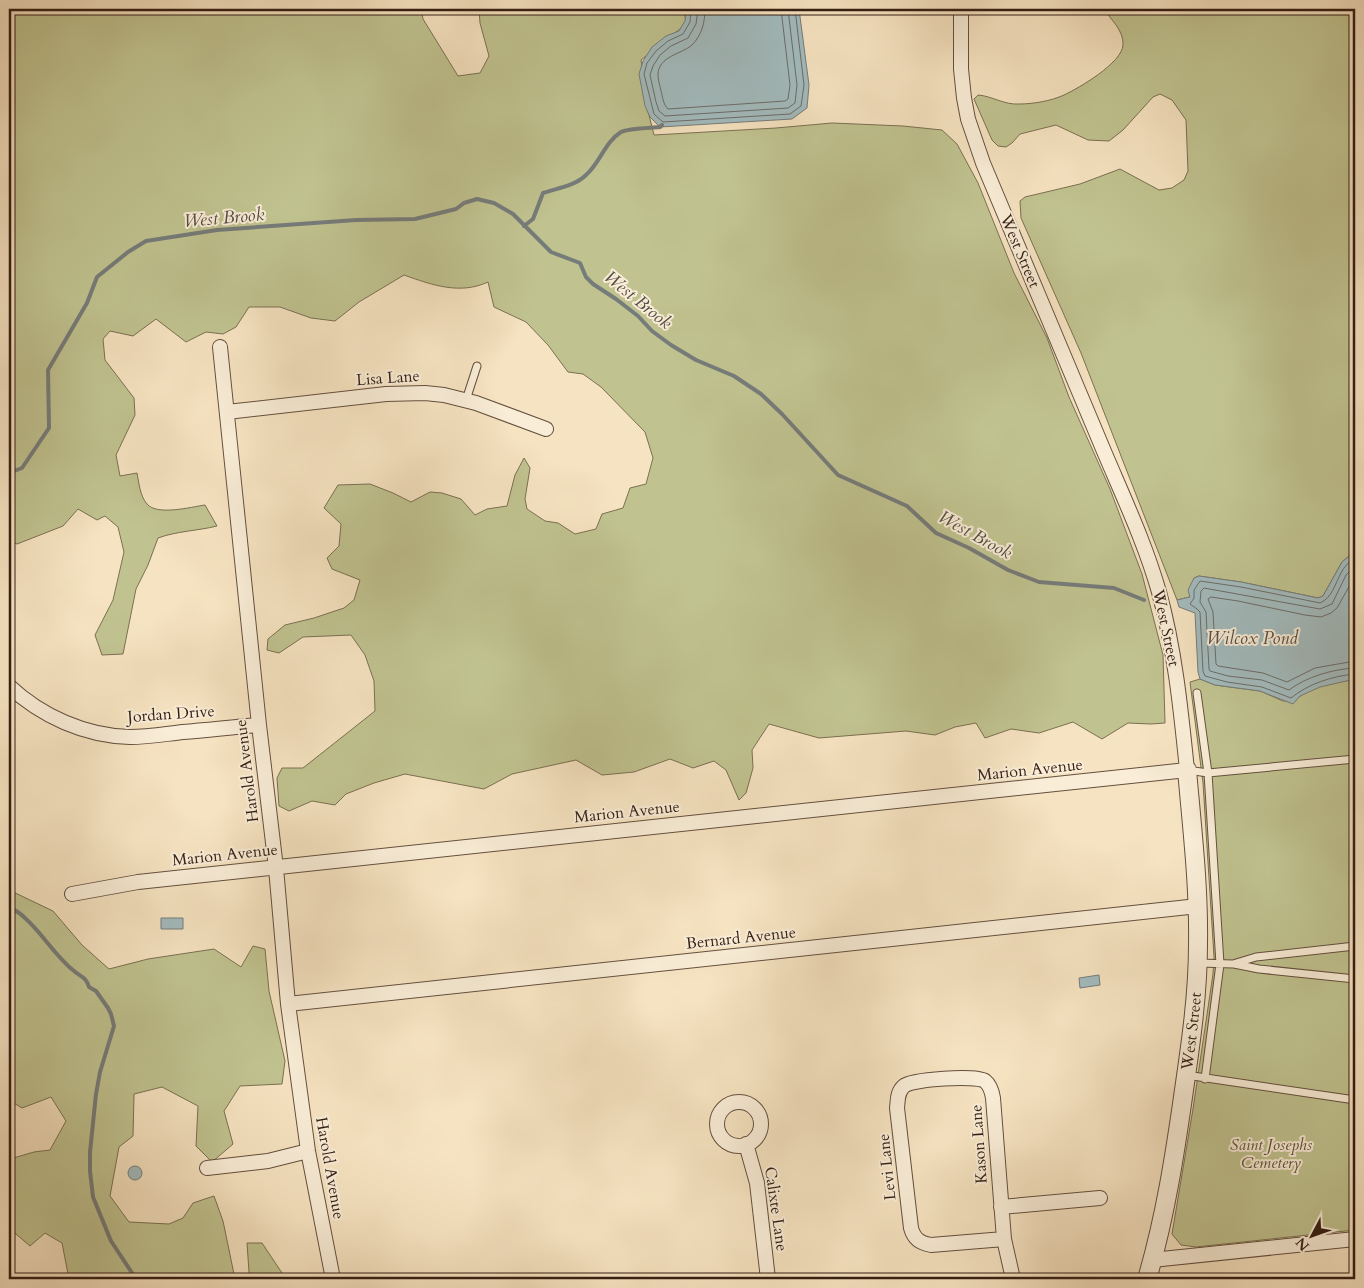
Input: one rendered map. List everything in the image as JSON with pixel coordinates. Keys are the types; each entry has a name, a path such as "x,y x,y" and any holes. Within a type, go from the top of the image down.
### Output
{"street":[{"name":"West Street","path":"961,9 961,69 968,119 983,163 1116,478 1152,569 1162,603 1173,657 1187,770 1198,906 1198,963 1195,1004 1171,1177 1147,1279"},
{"name":"Harold Avenue","path":"220,347 259,724 276,868 288,1004 308,1151 333,1279"},
{"name":"Lisa Lane","path":"227,412 408,393 444,395 466,400 546,429"},
{"name":"Jordan Drive","path":"9,686 21,697 46,713 73,726 103,734 128,737 148,736 259,724"},
{"name":"Marion Avenue","path":"72,894 138,882 1187,770"},
{"name":"Bernard Avenue","path":"288,1004 1198,906"},
{"name":"Levi Lane","path":"985,1081 972,1078 917,1081 905,1085 899,1093 898,1108 911,1228 914,1237 918,1241 931,1245 1004,1239"},
{"name":"Kason Lane","path":"985,1081 990,1088 993,1098 1004,1239 1013,1279"},
{"name":"Calixte Lane","path":"746,1144 757,1183 768,1279"},
{"path":"208,1168 260,1162 308,1151"},
{"path":"1001,1207 1100,1198"},
{"path":"1152,1260 1355,1239"}],"lane":[{"path":"466,400 477,366"},
{"path":"1197,693 1208,774 1220,964 1205,1079"},
{"path":"1187,770 1208,774 1355,760"},
{"path":"1233,964 1256,957 1355,946"},
{"path":"1198,963 1233,964 1259,970 1355,979"},
{"path":"1186,1075 1355,1100"}],"green space":[{"path":"9,9 421,9 423,19 458,76 480,73 489,56 480,23 479,9 684,9 686,24 641,60 647,107 654,135 832,123 903,126 942,130 957,144 978,183 1014,273 1047,338 1069,397 1110,489 1142,574 1163,655 1165,723 1128,723 1102,739 1073,722 1039,733 1011,729 985,738 976,723 955,727 935,735 906,731 819,738 769,724 752,750 753,768 746,793 739,800 726,770 714,761 693,768 670,759 634,772 602,775 576,760 512,774 484,789 405,774 346,794 335,805 312,801 289,811 279,806 277,778 282,768 303,768 375,711 374,681 365,655 351,635 303,637 279,653 267,650 268,639 285,625 344,608 354,600 360,580 332,569 327,558 339,546 341,524 324,508 338,485 370,484 411,502 430,492 442,493 461,499 475,515 487,509 507,506 515,475 524,458 530,468 525,499 527,509 545,521 558,523 575,534 596,529 602,514 623,508 630,488 646,484 653,458 645,432 601,387 583,374 568,372 548,345 526,322 494,307 488,282 478,286 456,288 436,285 404,275 359,302 335,321 311,318 280,307 249,307 236,327 223,334 206,332 186,342 156,319 133,336 110,331 103,339 105,360 134,398 135,415 116,455 120,476 137,473 143,497 152,508 174,510 205,505 217,526 158,538 148,565 136,589 123,654 102,655 95,635 113,600 124,552 118,527 105,516 97,520 78,509 63,526 17,544 9,541"},
{"path":"1103,9 1355,9 1355,551 1342,562 1323,596 1318,598 1241,582 1199,576 1194,578 1190,597 1177,600 1081,353 1021,218 1020,201 1025,197 1080,184 1120,169 1159,190 1172,188 1184,180 1188,171 1186,120 1172,100 1160,94 1153,97 1123,130 1109,141 1088,140 1056,125 1020,134 1006,147 998,146 992,140 974,99 978,95 1014,104 1042,102 1064,95 1099,74 1121,52 1123,45 1119,30"},
{"name":"Saint Josephs Cemetery","path":"1200,679 1215,685 1260,691 1283,701 1295,701 1315,688 1355,679 1355,1230 1196,1247 1181,1245 1172,1234 1193,1109 1214,957 1203,783 1190,682"},
{"path":"9,890 53,911 82,945 109,969 148,959 214,949 241,967 253,946 265,949 269,991 285,1061 282,1084 240,1086 224,1111 233,1144 212,1162 196,1146 198,1106 162,1087 134,1094 133,1136 119,1147 110,1196 129,1222 169,1224 183,1218 193,1203 214,1196 223,1221 235,1279 69,1279 62,1243 45,1233 30,1246 9,1228 10,1159 34,1152 50,1150 66,1121 51,1097 22,1108 9,1100"},
{"path":"247,1243 262,1243 286,1279 252,1279 249,1272"}],"water":[{"path":"687,9 799,9 809,85 807,108 792,119 660,127 650,117 645,106 639,74 643,61 652,47 666,36 679,31 685,21"},
{"name":"Wilcox Pond","path":"1355,551 1355,679 1320,687 1300,696 1293,704 1260,691 1215,685 1200,679 1195,613 1179,607 1177,600 1190,597 1188,590 1194,578 1199,576 1241,582 1318,598 1323,596 1342,562"},
{"path":"161,918 183,918 183,929 161,929"},
{"path":"1099,975 1100,985 1080,988 1079,978"},
{"path":"132,1166 138,1166 142,1173 138,1180 132,1180 128,1176 128,1170"}],"waterway":[{"path":"524,226 533,219 543,193 582,179 595,165 615,136 625,131 660,127 662,125"},
{"name":"West Brook","path":"9,473 22,468 49,428 48,370 87,303 97,277 128,252 146,241 217,230 356,220 415,219 456,209 464,203 477,199 494,203 513,214 551,252 580,263 586,277 593,284 638,316 652,331 671,345 696,360 734,376 761,394 838,475 907,506 936,533 969,548 1008,570 1039,582 1114,588 1144,600"},
{"path":"9,908 23,916 61,959 85,979 89,987 96,991 111,1014 114,1026 100,1072 96,1094 90,1171 93,1197 111,1241 136,1279"}]}
